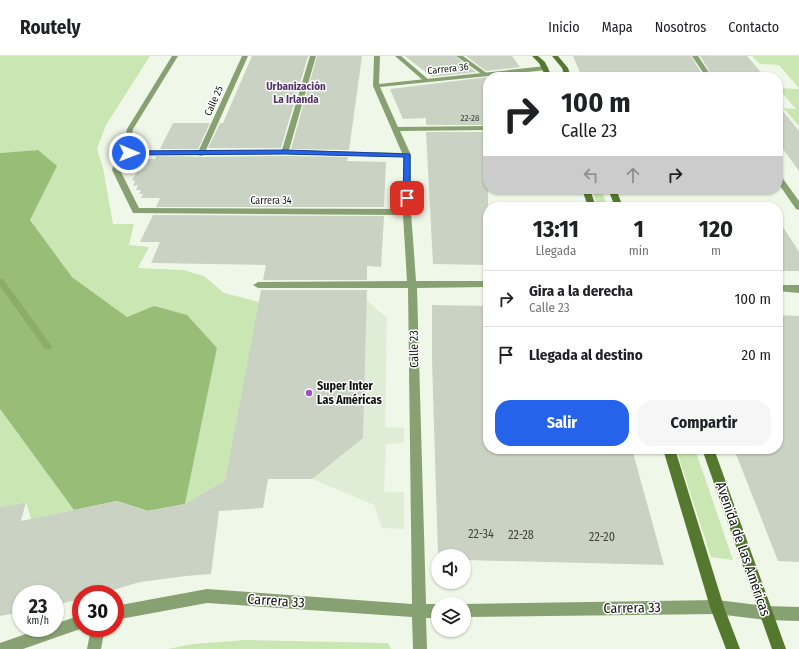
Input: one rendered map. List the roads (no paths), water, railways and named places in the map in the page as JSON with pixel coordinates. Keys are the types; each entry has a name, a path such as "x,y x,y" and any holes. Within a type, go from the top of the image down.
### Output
{"main road":[{"path":"535,56 542,62 547,72"},
{"path":"555,56 562,64 566,72"},
{"path":"670,454 717,607 733,649"},
{"name":"Avenida de Las Américas","path":"710,454 779,649"}],"street":[{"path":"176,56 130,129 128,140 129,153 201,154 285,152 407,155"},
{"name":"Calle 25","path":"201,154 245,56"},
{"path":"285,152 313,56"},
{"name":"Calle 23","path":"377,56 376,86 384,107 396,129 407,155 407,212 412,284 420,649"},
{"path":"398,56 428,81"},
{"path":"459,56 483,73"},
{"path":"695,56 706,72"},
{"name":"Carrera 36","path":"505,72 546,68"},
{"name":"Carrera 36","path":"376,86 483,74"},
{"path":"396,129 483,128"},
{"name":"Carrera 34","path":"129,153 118,161 116,170 136,211 407,212"},
{"path":"783,185 799,207"},
{"path":"258,285 483,284"},
{"path":"783,288 799,289"},
{"name":"Carrera 33","path":"124,611 206,596 431,611"},
{"name":"Carrera 33","path":"471,610 717,607 766,613 799,614"},
{"path":"3,649 72,625"},
{"path":"94,649 96,637"}],"waterway":[{"path":"0,281 48,347"}],"place":[{"name":"Super Inter Las Américas","path":"309,393"}],"district":[{"name":"Urbanización La Irlanda","path":"296,92"}]}
